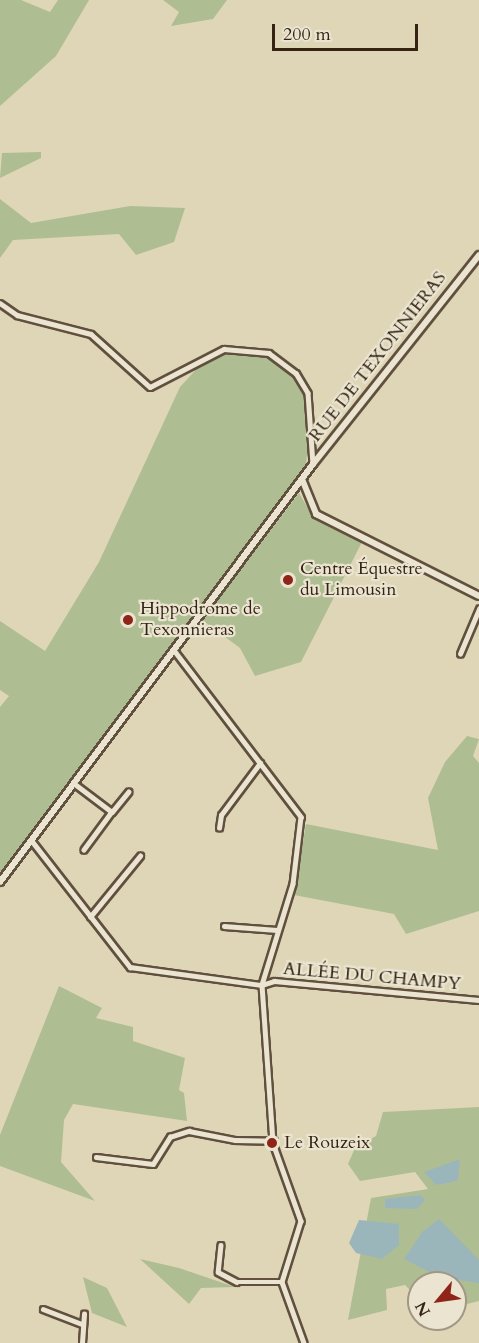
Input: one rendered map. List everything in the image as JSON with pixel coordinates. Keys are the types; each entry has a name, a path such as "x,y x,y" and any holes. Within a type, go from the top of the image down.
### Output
{"main road":[{"name":"RUE DE TEXONNIERAS","path":"0,882 313,464 479,255"},
{"path":"302,479 316,514 479,596"}],"street":[{"path":"0,303 17,315 91,334 150,387 224,349 269,353 296,373 308,393 313,464"},
{"path":"460,654 479,609"},
{"path":"174,650 301,818 303,829 293,884 262,985 274,1141 301,1221 282,1282 304,1343"},
{"path":"219,828 221,815 260,764"},
{"path":"75,784 112,812"},
{"path":"84,850 128,792"},
{"name":"ALLÉE DU CHAMPY","path":"32,841 130,967 262,985 274,981 479,1000"},
{"path":"90,917 140,856"},
{"path":"224,926 277,930"},
{"path":"96,1157 153,1164 170,1137 189,1131 235,1140 274,1141"},
{"path":"221,1245 218,1272 237,1282 282,1282"},
{"path":"43,1309 82,1324"},
{"path":"82,1343 84,1314"}],"green space":[{"path":"0,0 21,0 50,12 58,0 89,0 56,56 0,106"},
{"path":"163,0 227,0 213,19 171,26 179,12"},
{"path":"41,152 41,158 0,178 2,153"},
{"path":"0,199 31,223 130,206 185,208 174,242 136,255 119,234 13,240 0,258"},
{"name":"Hippodrome de Texonnieras","path":"227,352 263,355 297,380 308,403 310,423 306,465 0,873 0,707 9,696 0,690 0,621 45,651 99,562 180,387 201,364"},
{"name":"Centre Équestre du Limousin","path":"299,493 313,517 363,540 301,662 255,676 240,648 202,620"},
{"path":"467,736 479,739 473,756 479,763 479,911 406,934 394,914 294,895 306,824 438,850 428,798 445,762"},
{"path":"59,986 102,1008 96,1018 133,1027 133,1041 185,1058 179,1090 184,1093 187,1121 73,1104 64,1120 61,1162 95,1201 0,1166 0,1135"},
{"path":"479,1107 479,1301 467,1304 467,1271 407,1271 407,1287 405,1285 386,1289 387,1310 348,1320 371,1198 428,1189 415,1172 360,1181 348,1164 355,1148 376,1136 383,1112"},
{"path":"140,1259 179,1268 235,1287 201,1288 189,1304"},
{"path":"83,1277 107,1288 127,1327 92,1313"}],"water":[{"path":"460,1159 458,1180 436,1185 424,1172"},
{"path":"420,1195 425,1200 417,1209 385,1208 385,1199"},
{"path":"439,1219 479,1260 479,1283 467,1281 467,1271 427,1271 404,1259 422,1232"},
{"path":"359,1220 399,1224 399,1245 382,1259 356,1253 349,1243"}],"place":[{"name":"Centre Équestre du Limousin","path":"288,580"},
{"name":"Hippodrome de Texonnieras","path":"128,620"},
{"name":"Le Rouzeix","path":"272,1143"}]}
